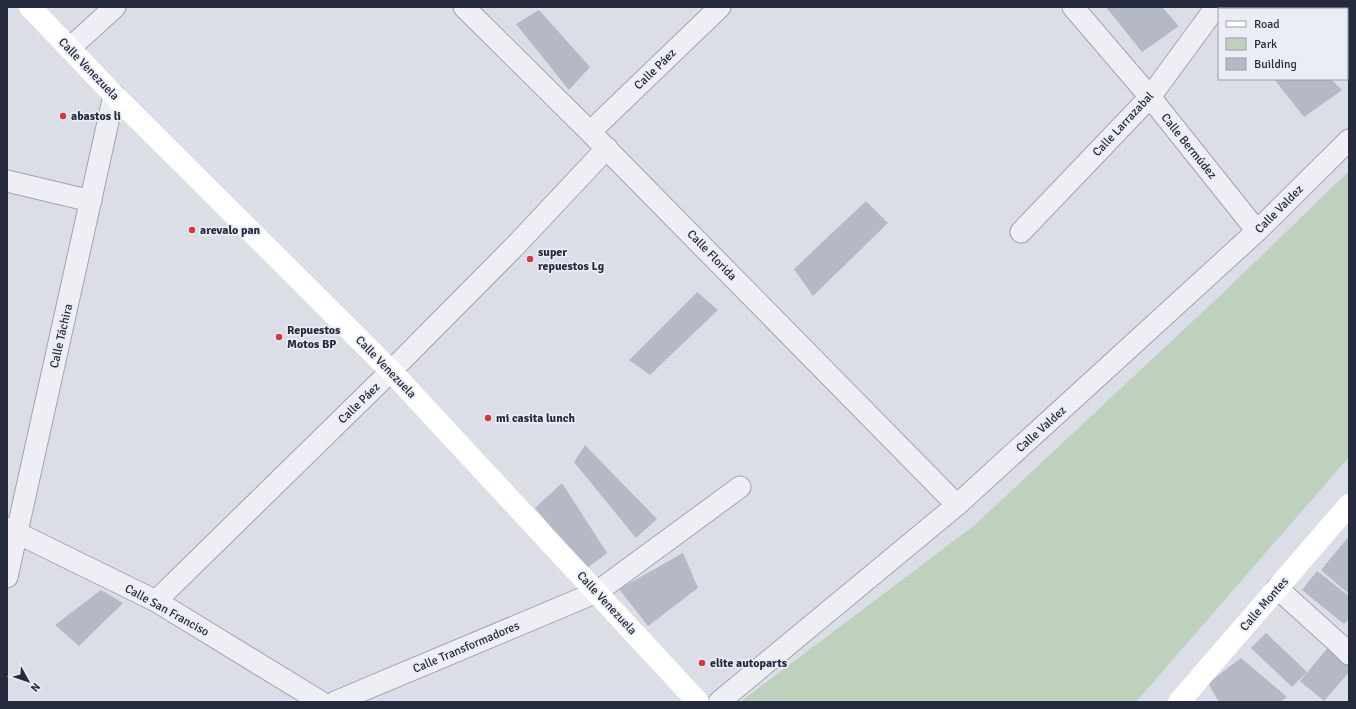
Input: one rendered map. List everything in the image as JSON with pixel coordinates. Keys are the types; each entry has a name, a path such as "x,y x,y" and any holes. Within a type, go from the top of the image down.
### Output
{"street":[{"name":"Calle Venezuela","path":"30,7 114,95 391,371 698,702"},
{"path":"70,48 115,7"},
{"name":"Calle Florida","path":"464,7 607,148 957,505"},
{"name":"Calle Páez","path":"590,132 720,7"},
{"name":"Calle Bermúdez","path":"1074,7 1150,97 1257,231"},
{"name":"Calle Larrazabal","path":"1021,232 1150,97 1216,7"},
{"name":"Calle Táchira","path":"7,576 12,531 91,201 114,95"},
{"name":"Calle Valdez","path":"719,702 957,505 1257,231 1349,140"},
{"name":"Calle Páez","path":"156,601 391,371 516,244 607,148"},
{"path":"7,181 91,201"},
{"name":"Calle Transformadores","path":"335,702 597,592 740,487"},
{"name":"Calle Montes","path":"1179,702 1349,505"},
{"name":"Calle San Franciso","path":"12,531 156,601 321,702"},
{"path":"1277,588 1346,644"}],"green space":[{"path":"1349,171 1349,457 1136,702 740,702 976,524 1226,290"}],"building":[{"path":"1106,7 1162,7 1179,26 1142,52"},
{"path":"539,10 590,67 569,90 516,24"},
{"path":"1275,80 1332,80 1342,90 1304,117"},
{"path":"866,201 888,223 813,296 794,269"},
{"path":"697,292 718,310 650,375 629,360"},
{"path":"585,445 657,519 636,538 574,462"},
{"path":"562,483 607,553 586,569 535,508"},
{"path":"1349,536 1349,594 1321,570"},
{"path":"683,553 698,588 648,626 619,589"},
{"path":"1317,571 1349,596 1349,619 1344,624 1302,590"},
{"path":"101,590 123,603 79,646 55,625"},
{"path":"1266,633 1307,672 1292,687 1251,648"},
{"path":"1330,645 1349,660 1349,672 1324,701 1300,681"},
{"path":"1241,658 1287,697 1280,702 1219,702 1208,683"}],"place":[{"name":"abastos li","path":"63,116"},
{"name":"arevalo pan","path":"192,230"},
{"name":"super repuestos Lg","path":"530,259"},
{"name":"Repuestos Motos BP","path":"279,337"},
{"name":"mi casita lunch","path":"488,418"},
{"name":"elite autoparts","path":"702,663"}]}
